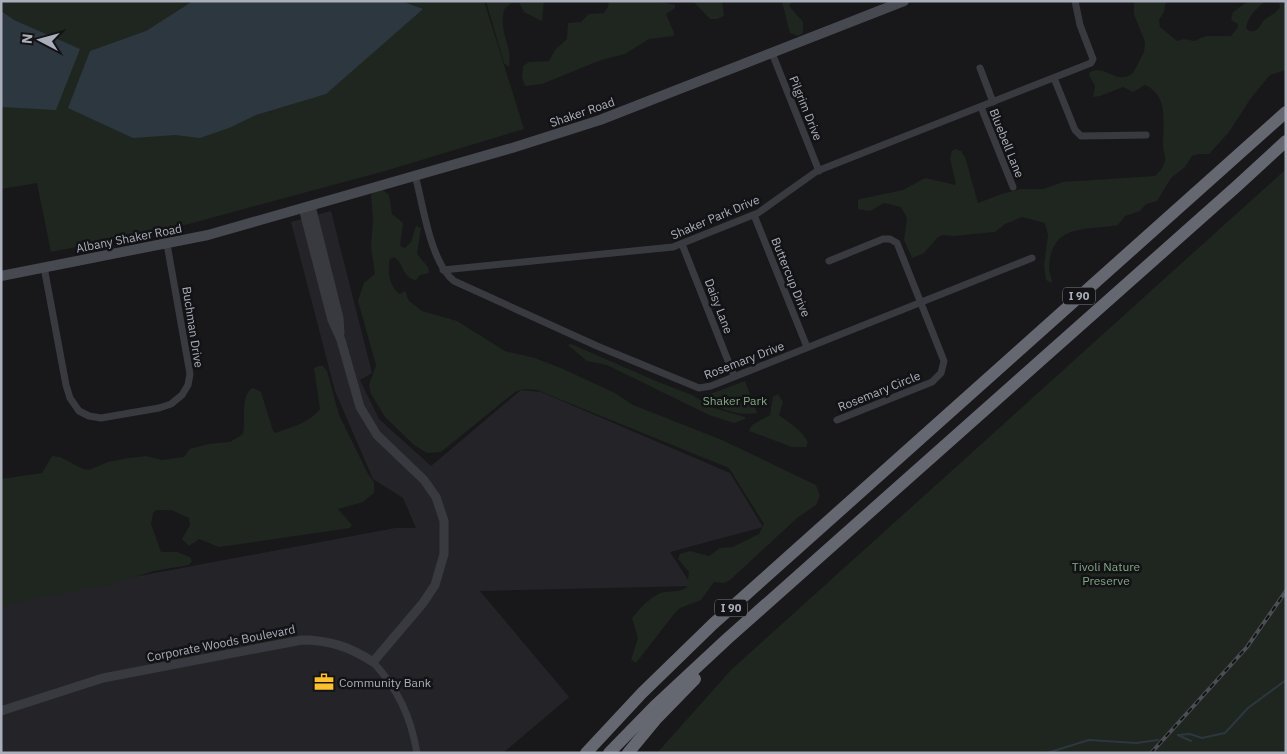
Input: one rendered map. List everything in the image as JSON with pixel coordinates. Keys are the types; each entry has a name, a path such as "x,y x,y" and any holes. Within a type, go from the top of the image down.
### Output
{"highway":[{"name":"I 90","path":"586,753 642,693 713,624 1286,112"},
{"name":"I 90","path":"609,753 678,683 1238,186 1286,141"},
{"path":"1238,186 1286,150"},
{"path":"628,753 657,718 775,597"}],"main road":[{"name":"Shaker Road","path":"260,221 586,125 904,1"},
{"name":"Albany Shaker Road","path":"1,276 168,244 260,221"}],"street":[{"name":"Shaker Park Drive","path":"443,270 658,250 682,244 754,216 819,171 1054,78 1092,61 1077,18 1075,1"},
{"name":"Pilgrim Drive","path":"772,53 819,171"},
{"name":"Bluebell Lane","path":"980,68 993,102"},
{"path":"1054,78 1079,135 1086,138 1146,136"},
{"name":"Bluebell Lane","path":"981,107 1013,187"},
{"path":"415,175 437,257 443,270"},
{"path":"307,207 339,318 340,340 356,396 366,419 381,440 418,473 430,488 440,509 445,529 444,554 435,585 423,603 373,662"},
{"name":"Buttercup Drive","path":"754,216 807,347"},
{"path":"829,261 881,240 892,240 900,248 921,303"},
{"name":"Buchman Drive","path":"44,267 66,385 75,406 86,415 97,418 152,410 166,406 180,397 188,385 190,374 168,244"},
{"name":"Daisy Lane","path":"682,244 734,376"},
{"name":"Rosemary Drive","path":"443,270 459,284 694,387 706,388 1032,258"},
{"name":"Rosemary Circle","path":"837,420 929,384 939,376 944,364 943,355 921,303"},
{"name":"Corporate Woods Boulevard","path":"1,711 103,678 302,640 320,640 356,651 373,662 399,694 409,716 417,753"}],"shaded area":[{"path":"193,1 401,1 423,9 326,94 256,115 229,128 200,138 175,135 133,138 68,108 90,51 146,31"},
{"path":"1,11 14,20 80,49 56,110 1,107"},
{"path":"331,211 372,373 360,380 379,419 431,466 521,390 541,392 730,473 763,527 670,552 692,586 480,591 569,697 503,753 1,753 1,602 395,528 416,528 403,498 373,479 335,391 291,222"}],"green space":[{"path":"1,1 484,1 524,129 385,171 185,225 51,252 37,183 1,189"},
{"path":"486,1 544,1 542,21 524,12 519,3 512,3 505,8 503,24 510,59 509,67 504,63"},
{"path":"609,1 660,1 675,5 675,8 666,14 674,33 673,36 649,39 625,54 601,60 542,84 525,86 522,77 523,66 529,62 549,61 555,50 567,39 568,23 581,22 589,14 604,13"},
{"path":"693,1 722,1 724,16 710,19"},
{"path":"782,1 792,1 789,6 803,22 803,33 798,36 790,33"},
{"path":"1134,1 1166,1 1164,12 1159,20 1160,27 1177,41 1184,39 1194,41 1206,36 1231,36 1238,27 1238,24 1231,20 1233,12 1248,1 1265,1 1249,19 1246,28 1249,31 1253,31 1258,29 1264,20 1277,11 1280,7 1279,1 1286,1 1286,70 1270,75 1251,98 1229,132 1209,154 1192,156 1185,167 1171,178 1157,201 1146,204 1140,211 1125,216 1118,225 1082,229 1063,236 1056,243 1051,253 1049,268 1052,283 1046,280 1044,265 1048,235 1045,223 1022,217 1005,224 995,232 954,236 943,235 938,237 924,253 912,258 904,240 907,218 901,207 884,203 870,211 858,209 858,201 860,199 903,190 925,178 956,185 950,158 952,151 956,149 961,151 965,157 978,203 1021,189 1043,189 1063,182 1155,176 1163,167 1165,161 1163,145 1164,120 1158,96 1145,85 1133,92 1123,87 1093,97 1095,86 1089,75 1090,72 1096,70 1122,77 1133,73 1144,52 1145,42 1134,14"},
{"name":"Tivoli Nature Preserve","path":"1286,169 1286,753 657,753 731,670"},
{"path":"383,190 389,195 392,214 403,223 400,246 405,248 411,242 416,226 421,228 417,254 428,267 429,273 420,275 416,280 411,279 394,257 390,259 389,268 391,283 396,291 400,294 405,291 409,301 422,311 457,321 505,351 535,358 563,369 615,393 633,405 722,440 816,485 820,496 816,505 797,518 730,580 724,583 714,582 701,600 680,608 636,663 631,660 638,638 632,618 642,606 660,593 680,591 687,587 689,572 678,559 680,554 690,551 709,556 720,548 733,547 759,534 764,524 729,468 537,390 523,389 515,392 441,452 427,453 414,445 385,417 371,394 369,385 376,365 358,301 364,283 375,274 371,247 373,219 371,195"},
{"path":"571,344 692,395 714,408 745,417 745,419 734,423 709,415 607,365 587,361 568,345"},
{"path":"323,366 327,371 339,415 368,474 374,482 374,493 363,502 338,509 352,525 350,528 219,547 199,539 189,546 182,539 190,525 189,518 171,510 156,510 153,513 151,524 161,552 177,552 190,557 192,561 189,565 154,571 106,586 40,597 1,607 1,479 42,473 52,456 60,457 83,469 89,470 108,462 129,458 146,456 162,460 184,457 190,449 208,444 230,442 243,434 246,396 253,388 261,392 273,431 276,433 305,421 320,409 314,368"},
{"name":"Shaker Park","path":"745,381 757,413 749,414 728,411 702,397"},
{"path":"778,394 783,402 779,415 802,433 808,442 806,447 792,447 749,431 752,425 770,415 773,397"}],"waterway":[{"path":"1178,735 1190,734 1202,738 1225,733 1248,708 1286,680"},
{"path":"1178,735 1191,741"},
{"path":"1047,753 1089,740 1136,743 1158,740"}],"railway":[{"path":"1151,753 1247,647 1286,591"}],"place":[{"name":"Community Bank","path":"324,682"}]}
